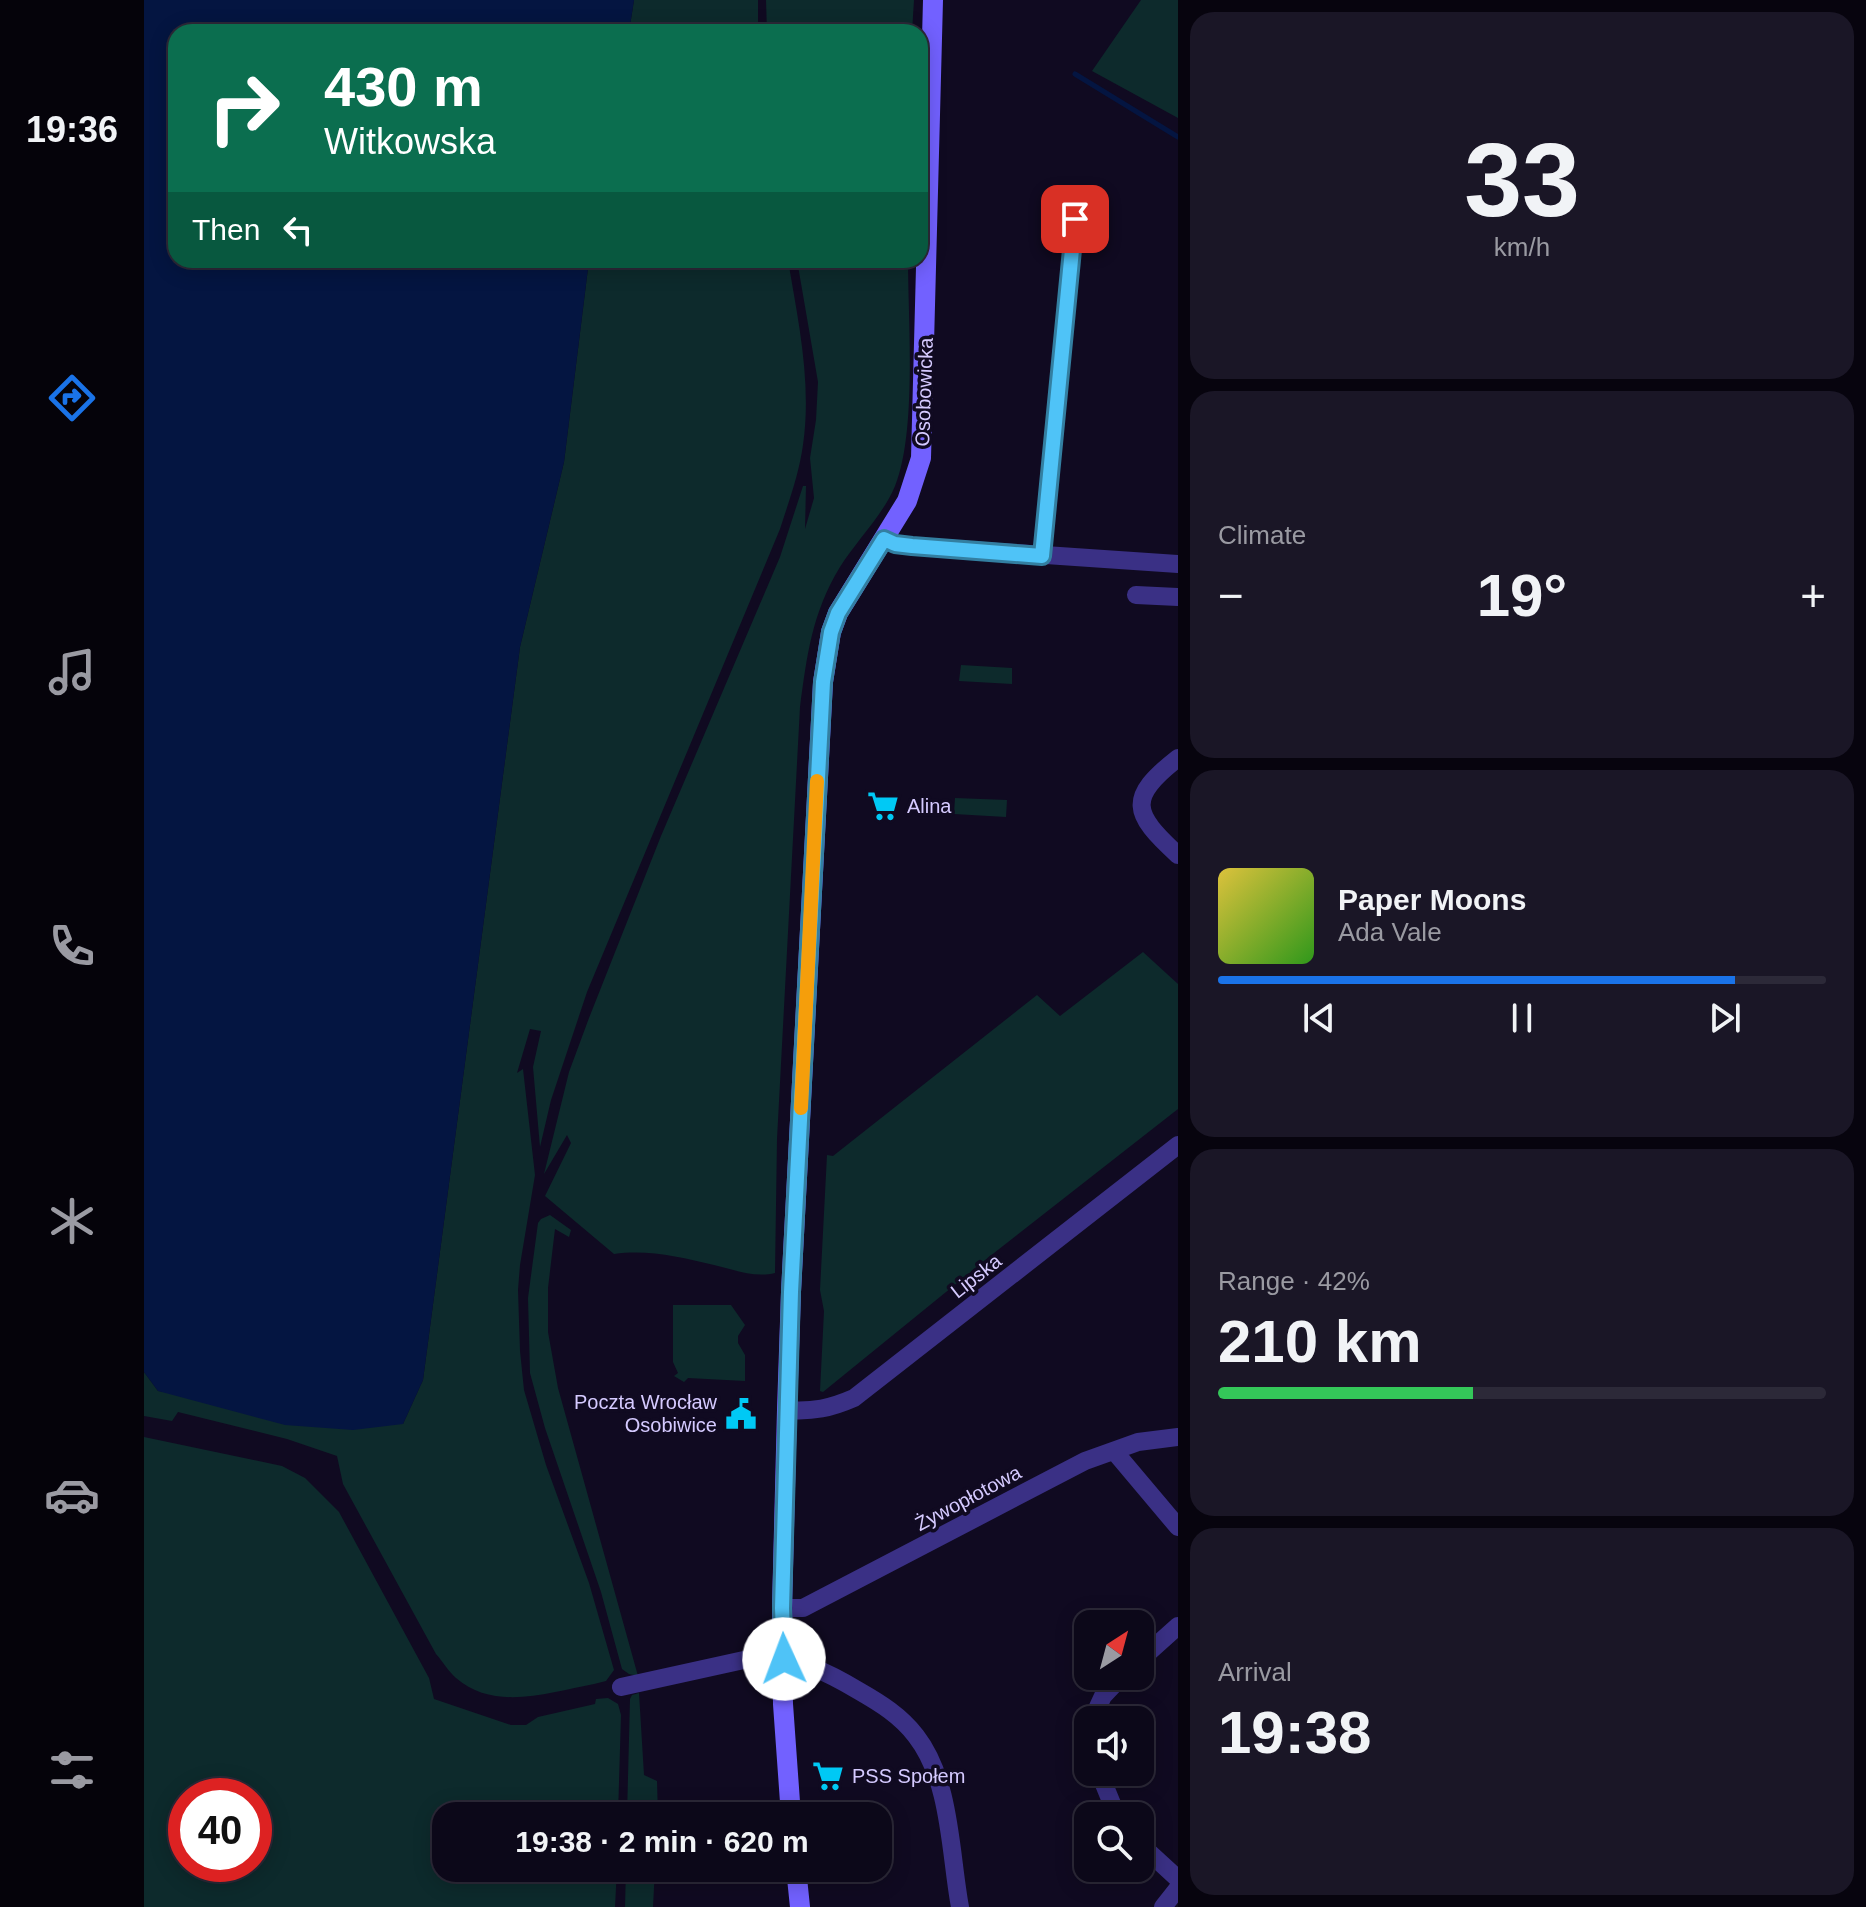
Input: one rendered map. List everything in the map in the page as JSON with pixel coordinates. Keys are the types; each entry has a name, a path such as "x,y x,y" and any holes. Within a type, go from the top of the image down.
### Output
{"street":[{"name":"Osobowicka","path":"928,220 933,0"},
{"path":"1042,556 1075,219"},
{"name":"Osobowicka","path":"790,1802 783,1704 782,1608 787,1410 823,682 831,632 838,613 914,484 923,439 927,268"},
{"path":"884,539 912,546 1178,564"},
{"path":"1136,595 1178,597"},
{"path":"1178,758 1153,778 1141,801 1142,811 1153,832 1178,855"},
{"name":"Lipska","path":"787,1410 813,1412 854,1398 1178,1145"},
{"name":"Żywopłotowa","path":"782,1608 803,1608 1085,1461 1138,1442 1178,1437"},
{"path":"1114,1451 1178,1527"},
{"path":"1154,1647 1178,1626"},
{"path":"621,1687 754,1657 784,1659 823,1669 890,1710 916,1735 930,1760 942,1795 960,1907"},
{"path":"1154,1857 1178,1879"},
{"path":"797,1882 800,1907"},
{"path":"1163,1907 1178,1888"}],"green space":[{"path":"634,0 758,0 758,24 630,24"},
{"path":"766,0 914,0 912,24 767,24"},
{"path":"1141,0 1178,0 1178,118 1092,71"},
{"path":"588,268 789,268 805,375 805,422 799,466 780,529 587,992 551,1100 540,1147 533,1067 541,1031 530,1029 517,1073 523,1069 535,1175 518,1290 524,1390 546,1465 589,1583 614,1670 606,1681 594,1684 541,1695 505,1697 471,1688 453,1676 436,1654 343,1484 337,1456 287,1439 178,1412 172,1421 144,1416 144,1372 158,1391 403,1424 423,1380 520,647 564,462"},
{"path":"798,268 908,268 909,406 902,463 884,507 840,567 823,601 812,635 800,707 777,1139 775,1273 744,1273 689,1259 639,1252 614,1254 545,1196 571,1143 567,1135 544,1174 569,1072 589,1018 661,836 780,557 803,486 806,486 805,529 814,498 810,458 818,382"},
{"path":"961,665 1012,668 1012,684 959,681"},
{"path":"955,798 1007,800 1006,817 954,814"},
{"path":"1143,952 1178,984 1178,1109 823,1392 820,1391 824,1311 820,1290 827,1155 833,1156 1037,995 1060,1016"},
{"path":"550,1215 571,1230 569,1237 555,1229 548,1288 548,1332 558,1388 638,1676 622,1669 601,1592 545,1428 530,1373 528,1298 538,1223"},
{"path":"673,1305 731,1305 745,1325 738,1336 738,1343 745,1355 745,1381 688,1378 684,1382 674,1376 678,1373 673,1362"},
{"path":"144,1437 282,1466 305,1478 339,1512 429,1678 434,1699 511,1725 526,1725 538,1717 595,1704 596,1699 608,1698 618,1704 621,1715 618,1802 432,1802 432,1882 616,1882 615,1907 144,1907"},
{"path":"639,1693 644,1775 657,1781 658,1802 627,1802 632,1695"},
{"path":"626,1882 654,1882 653,1907 625,1907"}],"water":[{"path":"144,0 634,0 630,24 168,24 168,268 588,268 564,462 520,647 423,1380 403,1424 353,1430 285,1425 158,1391 144,1372"}],"waterway":[{"path":"1075,74 1178,137"}],"slow traffic":[{"path":"801,1108 817,781"}],"place":[{"name":"Alina","path":"883,806"},
{"name":"Poczta Wrocław Osobiwice","path":"741,1414"},
{"name":"PSS Społem","path":"828,1776"}],"route":[{"path":"784,1659 782,1608 791,1292 820,726 831,632 838,613 884,539 912,546 1042,556 1075,219"}]}
